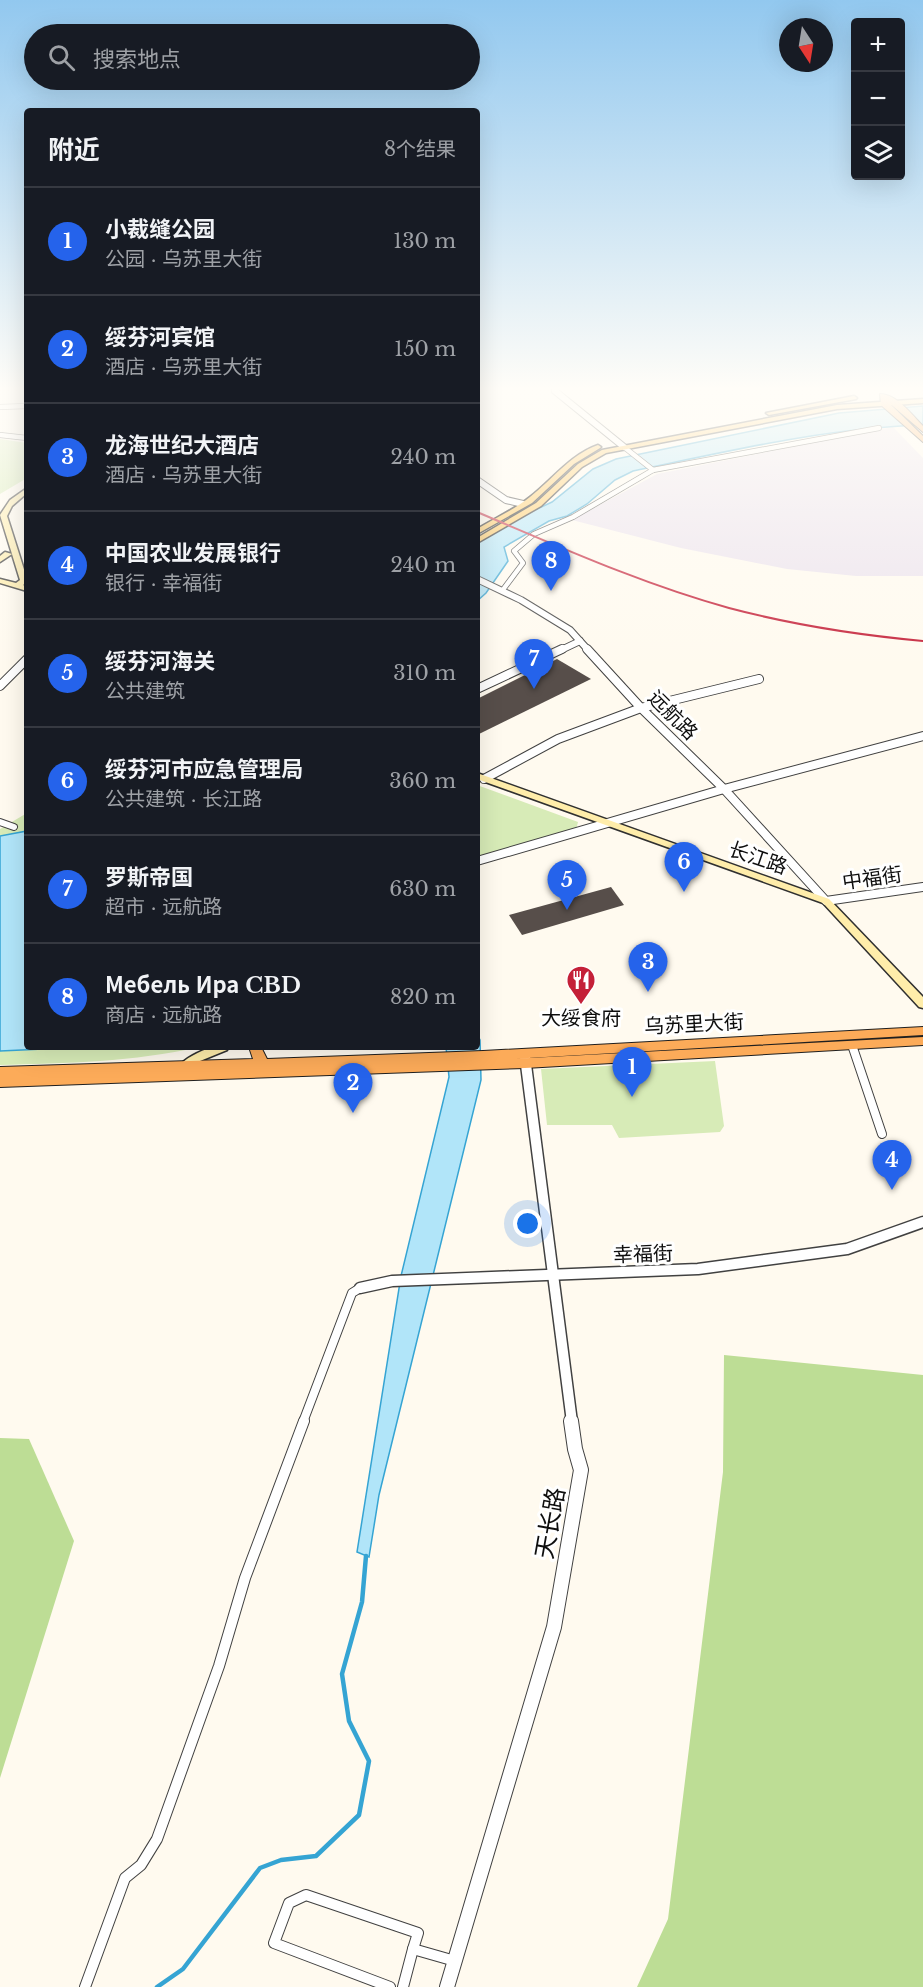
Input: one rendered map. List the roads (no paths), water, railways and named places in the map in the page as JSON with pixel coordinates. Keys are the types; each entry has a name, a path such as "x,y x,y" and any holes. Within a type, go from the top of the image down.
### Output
{"highway":[{"name":"乌苏里大街","path":"525,1058 923,1031"},
{"name":"乌苏里大街","path":"0,1082 180,1071 923,1041"},
{"path":"256,1050 264,1063"},
{"name":"乌苏里大街","path":"0,1072 180,1071 264,1063 450,1061"}],"main road":[{"path":"480,530 536,496 549,484"},
{"path":"480,539 545,499 562,484"},
{"path":"0,507 8,497 24,485"},
{"path":"23,583 3,516 5,509 24,492"},
{"path":"0,530 8,554 23,583"},
{"path":"0,560 8,554"},
{"path":"0,576 23,583"},
{"path":"0,581 23,583"},
{"name":"长江路","path":"481,778 826,901 923,1004"},
{"path":"180,1071 202,1054 214,1050"}],"street":[{"path":"482,484 506,500 523,504"},
{"path":"502,591 523,563 514,551 519,544 551,524 571,518 626,484"},
{"name":"远航路","path":"480,580 550,616 580,641 641,708 724,789 826,901"},
{"path":"480,687 580,641"},
{"path":"0,686 24,662"},
{"path":"481,778 558,739 641,708 759,679"},
{"path":"480,860 724,789 923,736"},
{"path":"0,822 14,827"},
{"name":"中福街","path":"826,901 923,887"},
{"path":"852,1045 882,1134"},
{"name":"天长路","path":"447,1987 554,1626 581,1470 575,1449 525,1058"},
{"name":"幸福街","path":"360,1288 392,1281 698,1269 847,1250 923,1222"},
{"path":"85,1987 125,1878 141,1865 157,1839 219,1666 245,1578 273,1499 329,1356 341,1319 352,1293 360,1288"},
{"path":"390,1987 274,1943 289,1903 306,1894 418,1933 403,1987"},
{"path":"413,1948 454,1962"}],"water":[{"path":"575,484 611,484 587,504 567,516 549,521 504,547 508,561 480,598 480,541 518,518 552,502"},
{"path":"24,832 24,1050 0,1051 0,836"},
{"path":"480,1040 481,1080 379,1495 369,1557 357,1552 401,1276 449,1077 446,1050 480,1050"}],"waterway":[{"path":"157,1987 183,1969 260,1868 281,1860 316,1856 359,1815 369,1761 349,1721 342,1674 362,1602 366,1556"}],"railway":[{"path":"480,513 633,576 729,608 826,629 923,641"}],"place":[{"name":"Мебель Ира CBD","path":"551,591"},
{"name":"罗斯帝国","path":"534,689"},
{"name":"绥芬河市应急管理局","path":"684,892"},
{"name":"绥芬河海关","path":"567,910"},
{"name":"龙海世纪大酒店","path":"648,992"},
{"name":"大绥食府","path":"581,1006"},
{"name":"小裁缝公园","path":"632,1097"},
{"name":"绥芬河宾馆","path":"353,1113"},
{"name":"中国农业发展银行","path":"892,1190"}]}
